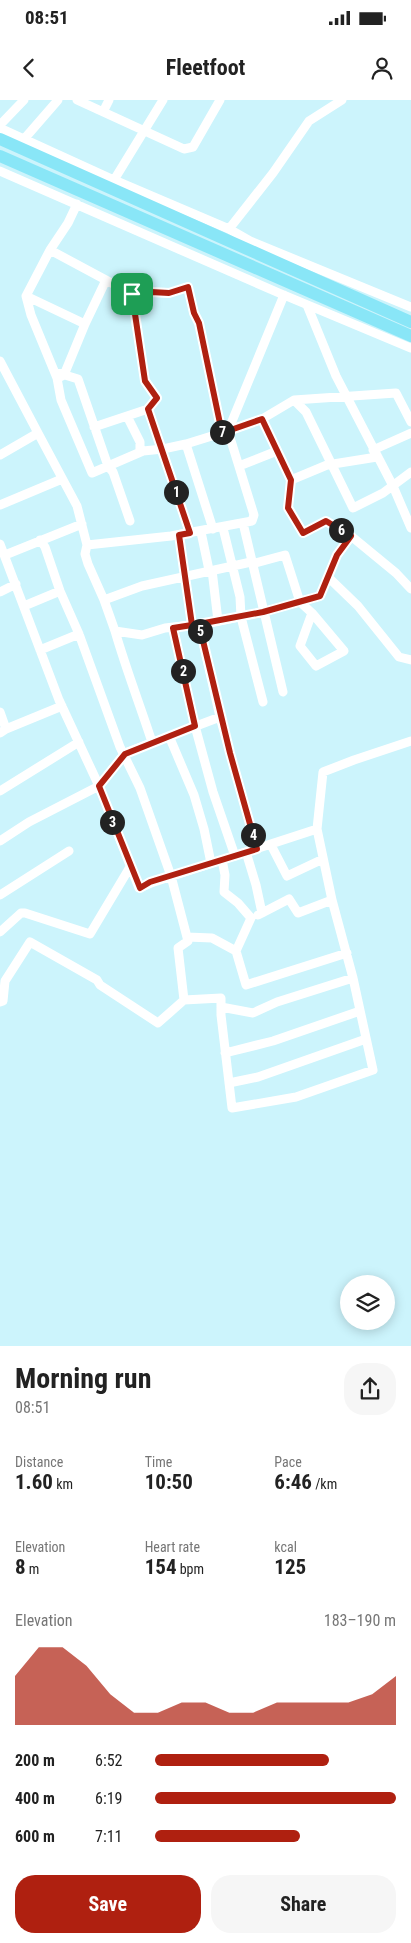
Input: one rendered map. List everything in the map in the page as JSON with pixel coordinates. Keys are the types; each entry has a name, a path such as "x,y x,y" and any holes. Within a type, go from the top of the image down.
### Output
{"highway":[{"path":"0,139 411,322"},
{"path":"0,156 411,336"}],"street":[{"path":"24,100 0,126 114,180 229,229 250,241 411,307"},
{"path":"25,138 58,100"},
{"path":"77,100 184,149 193,147 220,100"},
{"path":"102,112 109,100"},
{"path":"114,180 163,100"},
{"path":"229,229 309,121 342,100"},
{"path":"0,171 284,295 411,348"},
{"path":"77,204 26,296 31,315 59,375 61,400 92,473 140,452 186,444 262,419 294,400 396,393 411,422"},
{"path":"50,250 132,294 169,293 188,287 194,313 199,323 225,432 239,466 254,515 252,521 201,532 87,545"},
{"path":"59,375 106,280"},
{"path":"94,427 148,409 157,398 145,381 132,294"},
{"path":"225,432 284,295"},
{"path":"26,296 85,324"},
{"path":"307,304 336,376 392,486 411,528"},
{"path":"0,361 77,506 87,545 85,554 88,564 116,631 126,669 136,691 152,742"},
{"path":"59,375 78,379 108,466 113,472 130,521"},
{"path":"294,400 306,412 352,508 383,493 411,472"},
{"path":"148,409 190,533"},
{"path":"127,416 140,442 140,452"},
{"path":"262,419 291,480 288,508 303,533 326,521 351,536 396,573 411,590"},
{"path":"291,480 330,464 375,453 411,432"},
{"path":"0,455 38,433"},
{"path":"186,444 212,529"},
{"path":"239,466 277,451"},
{"path":"0,504 62,479"},
{"path":"243,523 283,692"},
{"path":"5,556 82,524"},
{"path":"223,528 240,597 240,617 263,702"},
{"path":"201,532 210,570 218,621"},
{"path":"179,535 185,576 196,625 257,849"},
{"path":"116,631 142,634 196,625 263,612 320,596 337,555 351,536"},
{"path":"40,540 48,554 60,591 79,634 120,747 140,788 171,876 188,941 178,948 184,1000"},
{"path":"0,544 62,706 99,786 140,888 171,876 317,829"},
{"path":"104,600 142,586 285,555 300,602 312,612 344,651 316,666 300,646 312,612"},
{"path":"328,577 358,606 399,657 411,660"},
{"path":"0,592 16,584"},
{"path":"24,606 60,591"},
{"path":"173,628 195,726 213,792 235,856"},
{"path":"40,650 79,634"},
{"path":"0,712 3,731 62,706"},
{"path":"0,841 29,822 99,786 125,754 220,717"},
{"path":"169,736 194,796 212,863"},
{"path":"0,1002 3,1001 5,981 30,942 97,980 100,985 158,1023 184,1000 221,998 232,1108 296,1097 373,1070 317,829 323,772 411,741"},
{"path":"0,791 79,742"},
{"path":"271,845 287,876 323,859"},
{"path":"0,896 69,851"},
{"path":"246,852 262,913"},
{"path":"222,860 225,875 224,892 252,918"},
{"path":"0,932 21,913 25,913 90,934 130,867"},
{"path":"332,900 298,913 289,898 252,918 236,951 246,985 347,953"},
{"path":"187,937 212,938 236,951"},
{"path":"221,1007 253,1013 277,1002 353,978"},
{"path":"225,1053 273,1041 360,1011"},
{"path":"229,1083 258,1077 366,1038"}],"route":[{"path":"188,287 194,313 199,323 222,433 262,419 291,480 288,508 303,533 326,521 351,536 337,555 320,596 263,612 199,624 220,717 257,849 150,882 140,888 99,786 125,754 195,726 173,628 192,625 179,535 190,533 148,409 157,398 145,381 132,294 169,293 188,287"}]}
